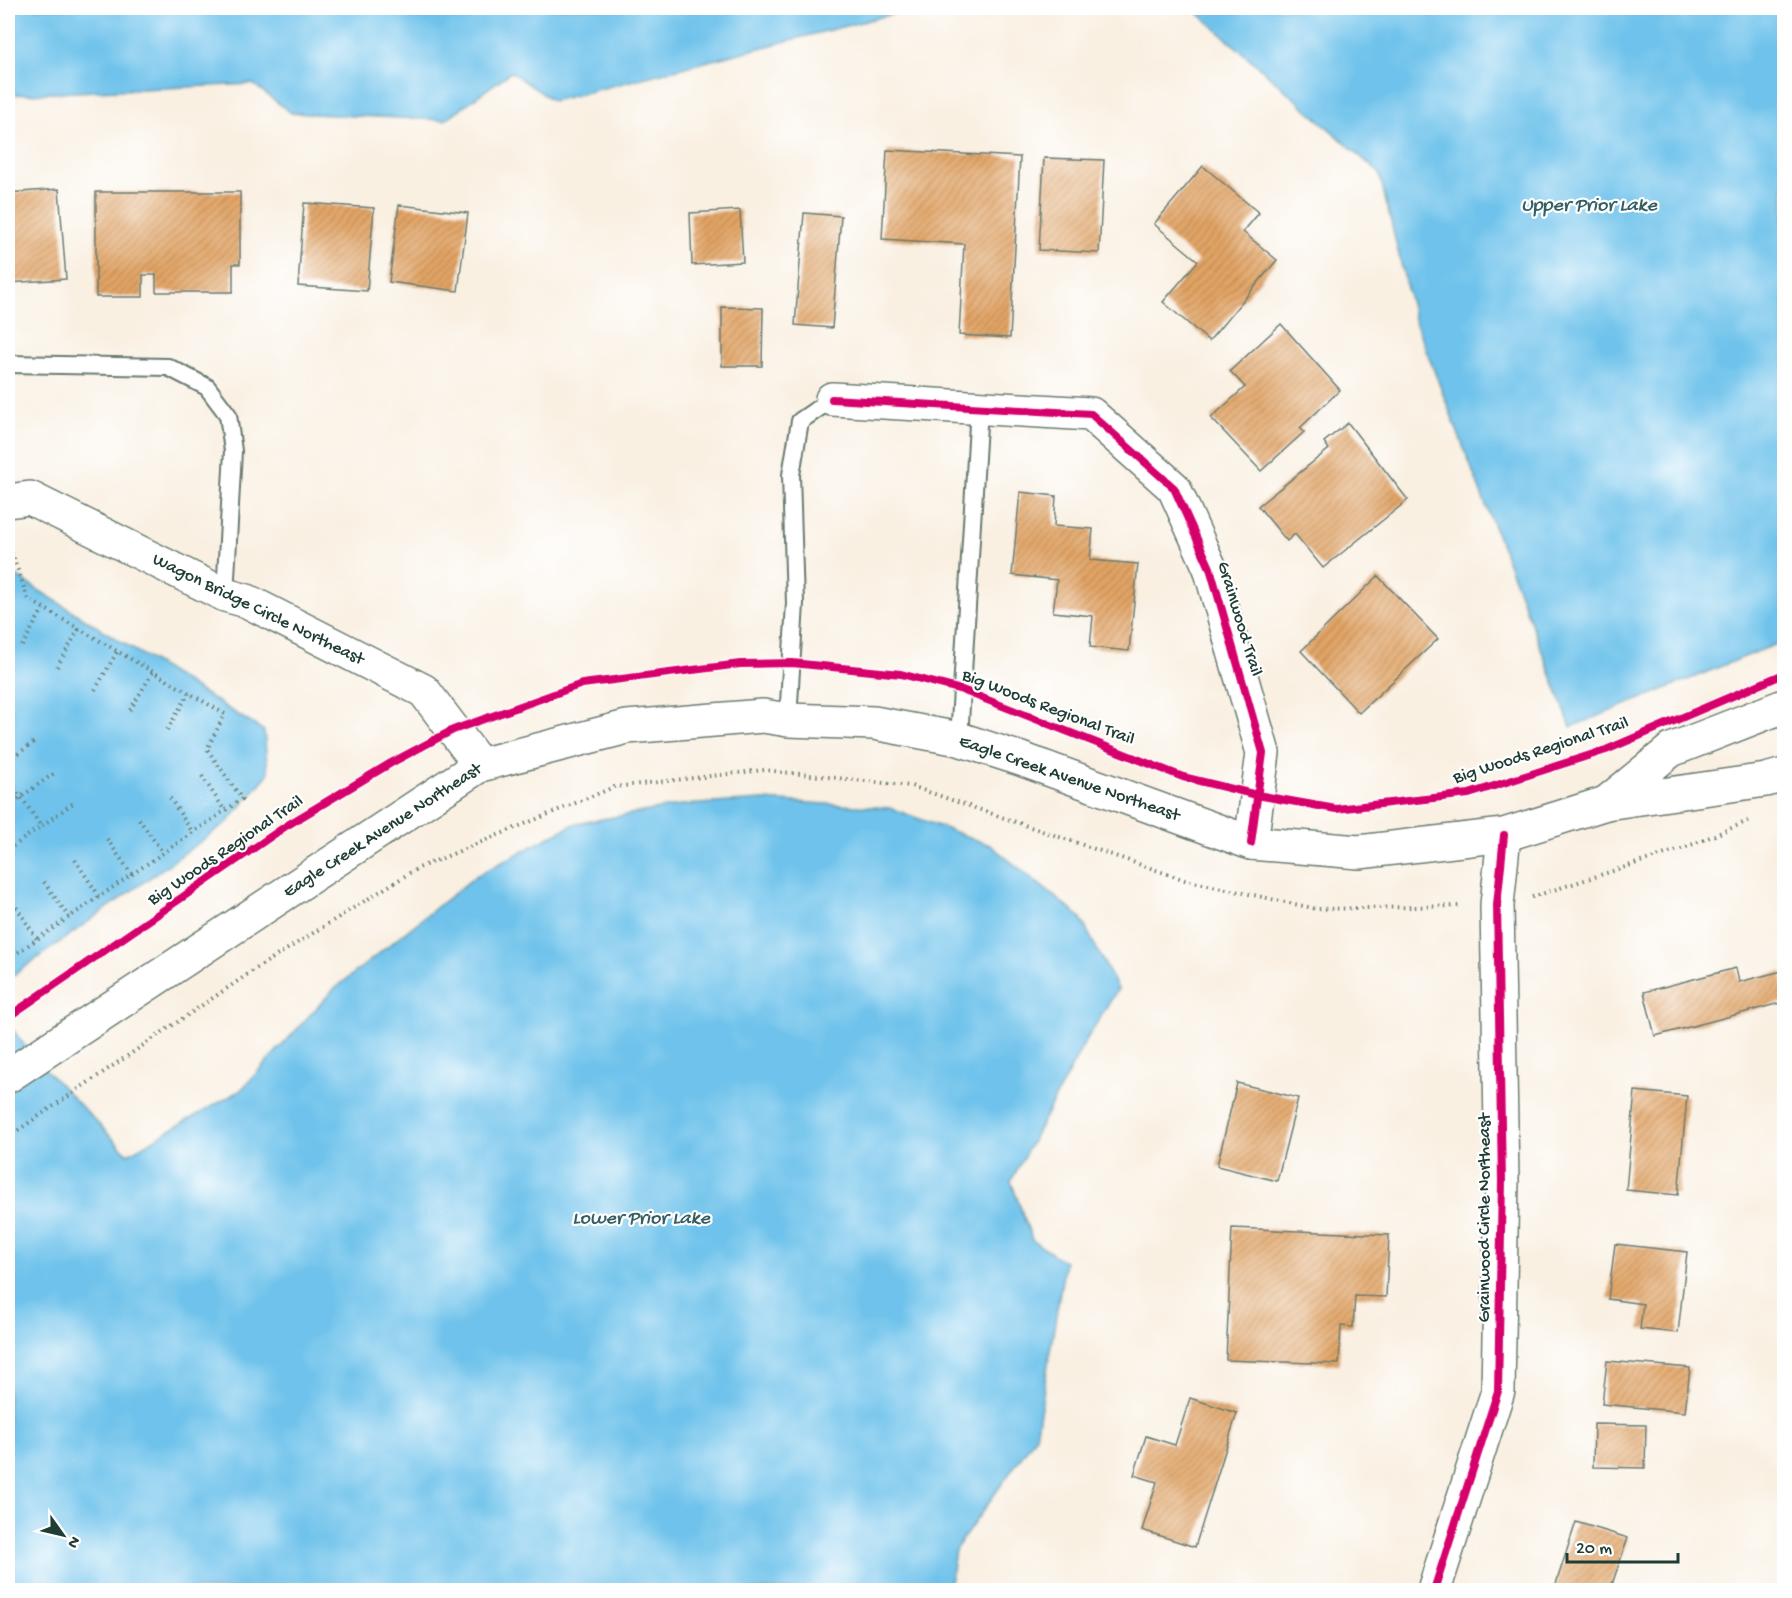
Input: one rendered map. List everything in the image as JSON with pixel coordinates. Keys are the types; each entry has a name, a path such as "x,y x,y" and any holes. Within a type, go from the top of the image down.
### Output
{"main road":[{"name":"Grainwood Trail","path":"832,399 1091,414 1174,488 1210,568 1263,753 1251,843"},
{"name":"Wagon Bridge Circle Northeast","path":"8,501 30,498 225,595 247,601 424,691 480,765"},
{"name":"Eagle Creek Avenue Northeast","path":"1606,803 1671,750 1785,706"},
{"name":"Eagle Creek Avenue Northeast","path":"8,1076 480,765 627,727 763,716 788,720 874,723 959,739 1021,759 1251,843 1359,852 1504,835 1606,803 1766,780 1785,775"},
{"name":"Grainwood Circle Northeast","path":"1434,1590 1498,1391 1502,1181 1497,905 1504,835"}],"lane":[{"path":"8,364 168,367 207,387 228,416 233,451 225,595"},
{"path":"788,720 795,603 791,475 800,421 832,399"},
{"path":"959,739 979,408"}],"path":[{"path":"8,959 242,799 207,749 225,714 28,599 12,553"},
{"path":"22,646 44,609"},
{"path":"57,667 79,629"},
{"path":"95,690 117,651"},
{"path":"130,710 153,672"},
{"path":"167,730 189,693"},
{"path":"8,718 15,713"},
{"path":"8,760 34,742"},
{"path":"8,1137 257,968 416,869 614,787 764,770 911,786 1185,880 1317,909 1497,905 1572,885 1684,848 1754,818"},
{"path":"8,806 56,772"},
{"path":"202,776 225,811"},
{"path":"8,778 41,826"},
{"path":"170,798 193,833"},
{"path":"8,850 76,801"},
{"path":"139,819 163,853"},
{"path":"107,839 132,875"},
{"path":"75,860 99,896"},
{"path":"44,882 69,917"},
{"path":"13,902 37,939"}],"water":[{"path":"8,8 916,8 553,101 511,72 445,120 291,113 253,84 8,95"},
{"name":"Upper Prior Lake","path":"1192,8 1784,8 1784,641 1571,727 1415,321 1379,173"},
{"path":"8,571 264,731 268,774 228,822 8,979"},
{"name":"Lower Prior Lake","path":"763,800 890,808 990,845 1080,917 1118,989 1086,1040 1011,1181 1032,1240 1065,1262 1036,1436 955,1550 949,1590 8,1590 8,1023 33,1057 128,1154 241,1090 333,990 476,876 574,824 682,805"}],"building":[{"path":"887,150 1020,157 1010,338 959,335 964,244 882,239"},
{"path":"1044,158 1104,160 1099,253 1039,250"},
{"path":"1203,166 1259,213 1243,232 1277,260 1209,341 1163,302 1198,261 1154,224"},
{"path":"59,189 66,279 8,283 8,193"},
{"path":"96,192 240,192 240,264 233,264 233,292 156,292 156,275 143,275 143,297 96,297"},
{"path":"304,203 374,208 367,291 298,286"},
{"path":"399,205 468,213 458,291 389,282"},
{"path":"740,210 743,262 692,265 690,213"},
{"path":"804,213 841,216 832,328 795,325"},
{"path":"722,307 763,308 762,366 722,366"},
{"path":"1281,324 1340,390 1300,428 1304,432 1261,471 1211,418 1245,387 1230,371"},
{"path":"1348,423 1408,500 1323,568 1295,534 1287,541 1258,506 1329,449 1324,442"},
{"path":"1020,492 1056,496 1054,526 1093,529 1090,560 1138,564 1129,651 1090,647 1093,616 1053,612 1057,580 1012,575"},
{"path":"1378,576 1438,639 1359,713 1301,651"},
{"path":"1736,968 1739,982 1782,971 1784,1002 1655,1036 1644,992"},
{"path":"1237,1083 1298,1098 1277,1181 1217,1166"},
{"path":"1635,1091 1687,1096 1678,1195 1626,1190"},
{"path":"1232,1228 1389,1235 1386,1297 1355,1296 1353,1327 1341,1326 1339,1364 1226,1360"},
{"path":"1615,1244 1687,1252 1678,1333 1640,1329 1643,1304 1608,1299"},
{"path":"1607,1361 1690,1368 1685,1412 1602,1404"},
{"path":"1190,1398 1237,1413 1195,1547 1142,1530 1157,1482 1134,1475 1146,1436 1175,1445"},
{"path":"1594,1424 1646,1425 1645,1468 1593,1467"},
{"path":"1576,1522 1628,1538 1610,1590 1554,1590"}],"cycle path":[{"path":"832,399 1091,414 1174,488 1210,568 1263,753 1251,843"},
{"name":"Big Woods Regional Trail","path":"8,1017 286,826 391,763 453,730 582,684 740,664 792,663 901,674 962,690 1183,777 1257,795 1336,809 1469,794 1606,750 1784,674"},
{"path":"1434,1590 1498,1391 1502,1181 1497,905 1504,835"}]}
